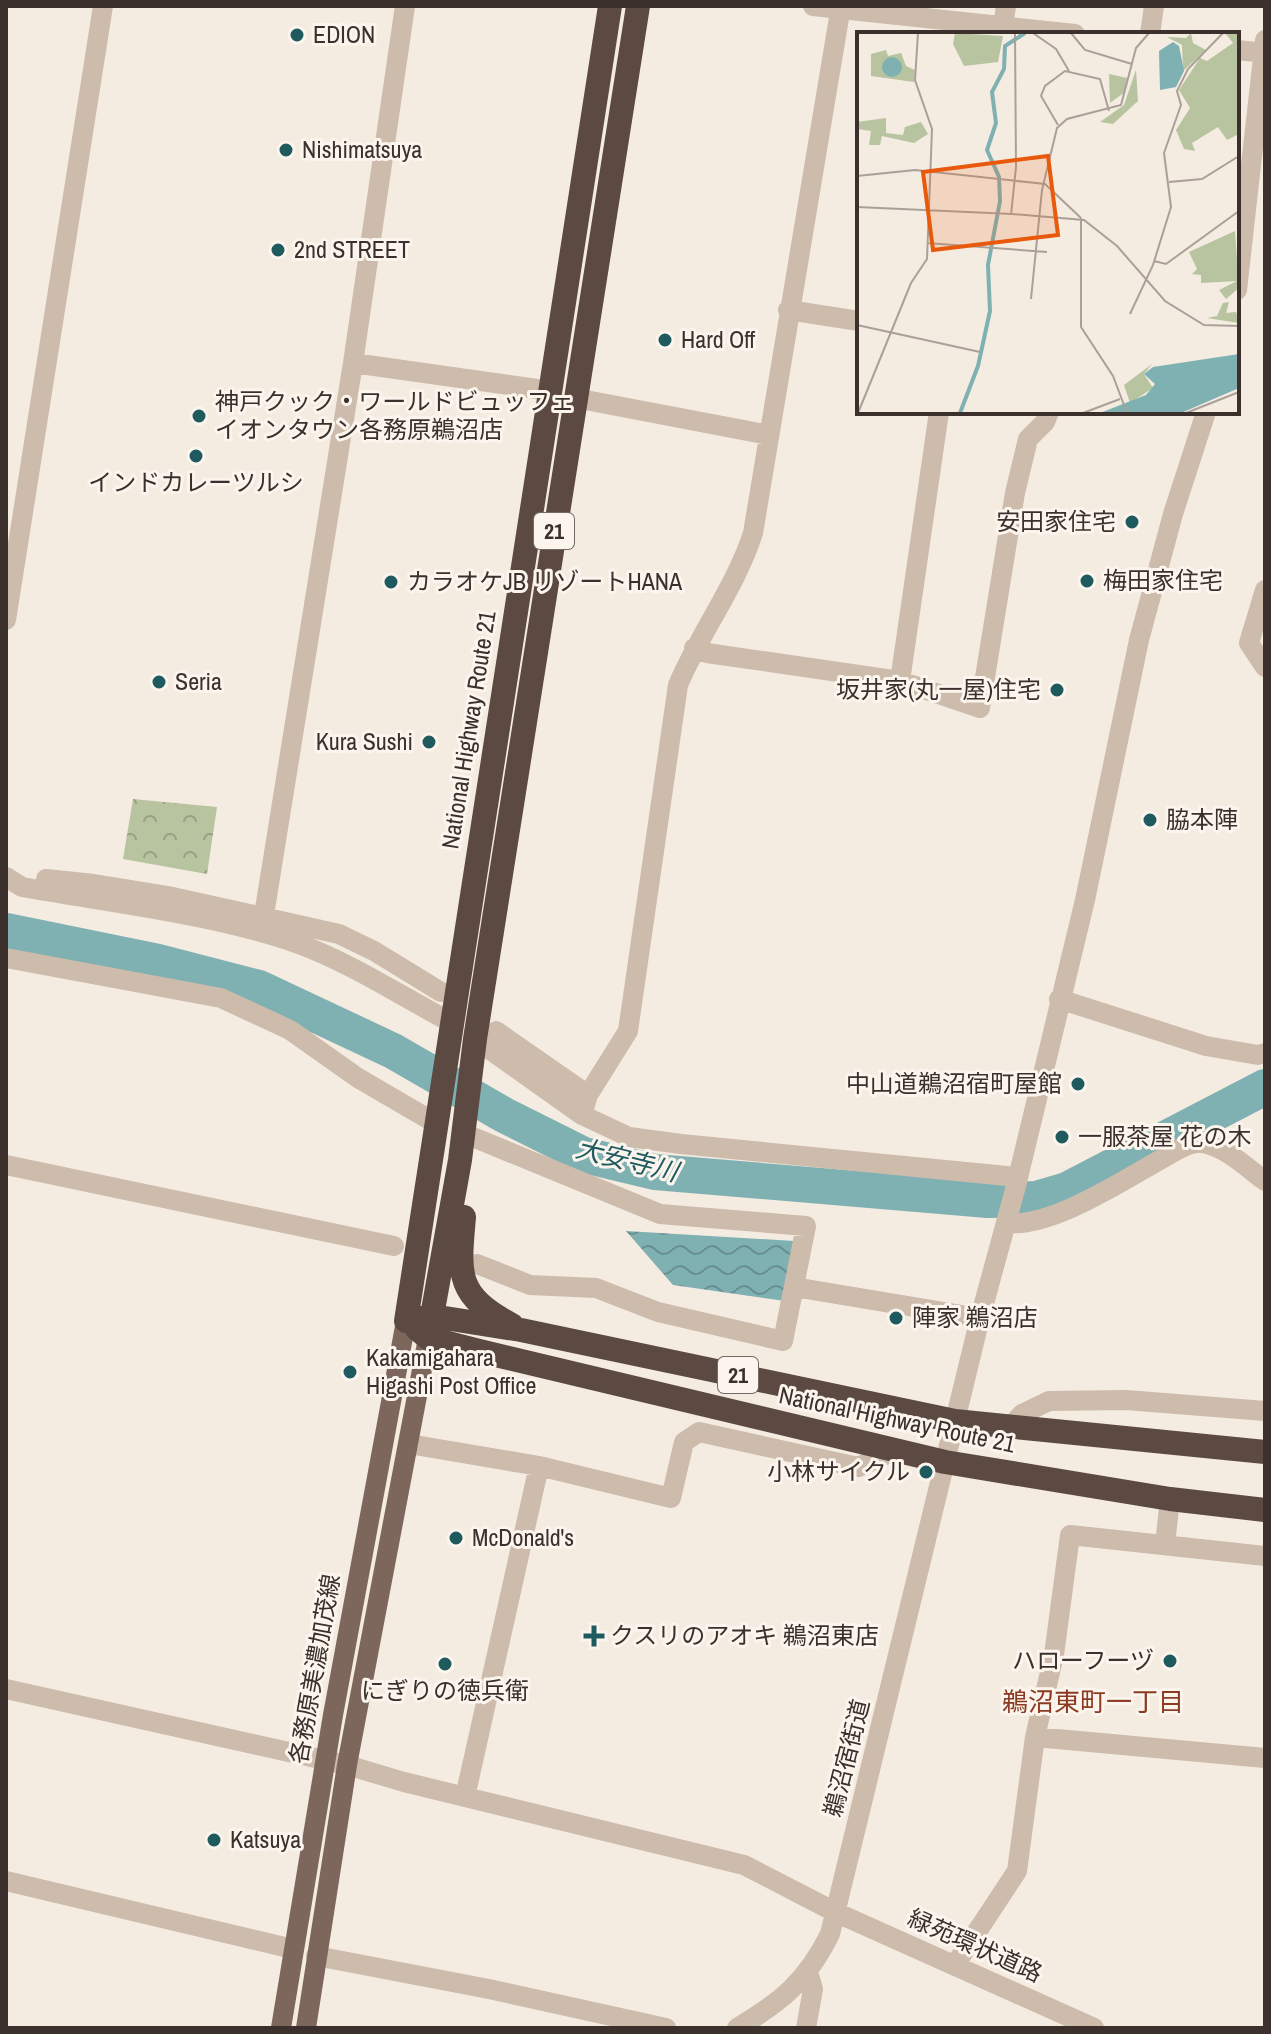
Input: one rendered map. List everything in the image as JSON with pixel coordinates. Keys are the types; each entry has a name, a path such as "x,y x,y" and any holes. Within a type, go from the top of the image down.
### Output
{"highway":[{"name":"National Highway Route 21","path":"610,6 406,1321 894,1451 1170,1499 1265,1510"},
{"name":"21","path":"430,1327 481,1042 575,398 638,6"},
{"path":"460,1160 467,1185 460,1266 465,1285 479,1303 521,1330"},
{"name":"National Highway Route 21","path":"430,1327 521,1330 955,1421 1265,1452"}],"main road":[{"name":"各務原美濃加茂線","path":"281,2028 325,1760 406,1321"},
{"name":"各務原美濃加茂線","path":"306,2028 347,1765 430,1327"}],"street":[{"path":"6,620 103,6"},
{"path":"264,915 353,363 405,6"},
{"path":"813,6 1004,22 1063,32"},
{"path":"1150,32 1154,6"},
{"path":"585,1105 628,1031 678,685 694,648 745,558 753,533 841,8"},
{"path":"1239,50 1264,48 1239,274"},
{"path":"788,310 857,321"},
{"path":"353,363 551,391"},
{"path":"575,398 769,435"},
{"path":"900,681 939,414"},
{"path":"694,648 707,653 900,681 980,708 1015,493 1028,439 1045,422 1048,414"},
{"name":"鵜沼宿街道","path":"737,2028 771,2008 793,1990 808,1972 830,1934 1085,900 1139,640 1164,545 1205,414"},
{"path":"1265,590 1249,643 1265,667"},
{"path":"6,876 94,884 264,915 339,934 374,951 441,992"},
{"path":"6,876 22,887 243,927 300,945 360,971 450,1032"},
{"path":"6,958 221,998 290,1030 358,1078 438,1115"},
{"path":"1059,999 1206,1046 1258,1055 1265,1053"},
{"path":"481,1042 585,1105 629,1137 1016,1182"},
{"path":"464,1126 660,1214 806,1226 783,1341 658,1312 596,1288 530,1285 477,1264"},
{"path":"1006,1220 1019,1225 1033,1222 1081,1203 1179,1150 1200,1142 1220,1149 1265,1181"},
{"path":"6,1165 394,1246"},
{"path":"794,1287 980,1318"},
{"path":"1011,1426 1022,1414 1049,1401 1126,1400 1265,1411"},
{"path":"409,1444 539,1466 671,1498 684,1442 699,1432 858,1467 894,1451"},
{"path":"465,1797 539,1466"},
{"path":"1165,1545 1170,1499"},
{"path":"955,1965 1017,1871 1035,1737 1054,1655 1070,1535 1265,1556"},
{"name":"緑苑環状道路","path":"6,1689 347,1765 744,1865 835,1912 1094,2028"},
{"path":"1035,1737 1265,1758"},
{"path":"6,1881 293,1949"},
{"path":"316,1956 489,1989 666,2028"},
{"path":"806,2028 813,1989 808,1972"}],"green space":[{"path":"133,799 217,807 207,874 123,859"}],"water":[{"path":"626,1231 794,1241 785,1301 673,1285"}],"waterway":[{"name":"大安寺川","path":"6,931 158,962 259,988 393,1051 504,1115 584,1155 655,1172 988,1200 1036,1199 1067,1190 1265,1087"}],"place":[{"name":"EDION","path":"297,35"},
{"name":"Nishimatsuya","path":"286,150"},
{"name":"2nd STREET","path":"278,250"},
{"name":"Hard Off","path":"665,340"},
{"name":"神戸クック・ワールドビュッフェ イオンタウン各務原鵜沼店","path":"199,416"},
{"name":"インドカレーツルシ","path":"196,456"},
{"name":"安田家住宅","path":"1132,522"},
{"name":"梅田家住宅","path":"1087,581"},
{"name":"カラオケJB リゾートHANA","path":"391,582"},
{"name":"Seria","path":"159,682"},
{"name":"坂井家(丸一屋)住宅","path":"1057,690"},
{"name":"Kura Sushi","path":"429,742"},
{"name":"脇本陣","path":"1150,820"},
{"name":"中山道鵜沼宿町屋館","path":"1078,1084"},
{"name":"一服茶屋 花の木","path":"1062,1137"},
{"name":"陣家 鵜沼店","path":"896,1318"},
{"name":"Kakamigahara Higashi Post Office","path":"350,1372"},
{"name":"小林サイクル","path":"926,1472"},
{"name":"McDonald's","path":"456,1538"},
{"name":"クスリのアオキ 鵜沼東店","path":"594,1636"},
{"name":"ハローフーヅ","path":"1170,1661"},
{"name":"にぎりの徳兵衛","path":"445,1664"},
{"name":"Katsuya","path":"214,1840"}],"district":[{"name":"鵜沼東町一丁目","path":"1093,1702"}]}
